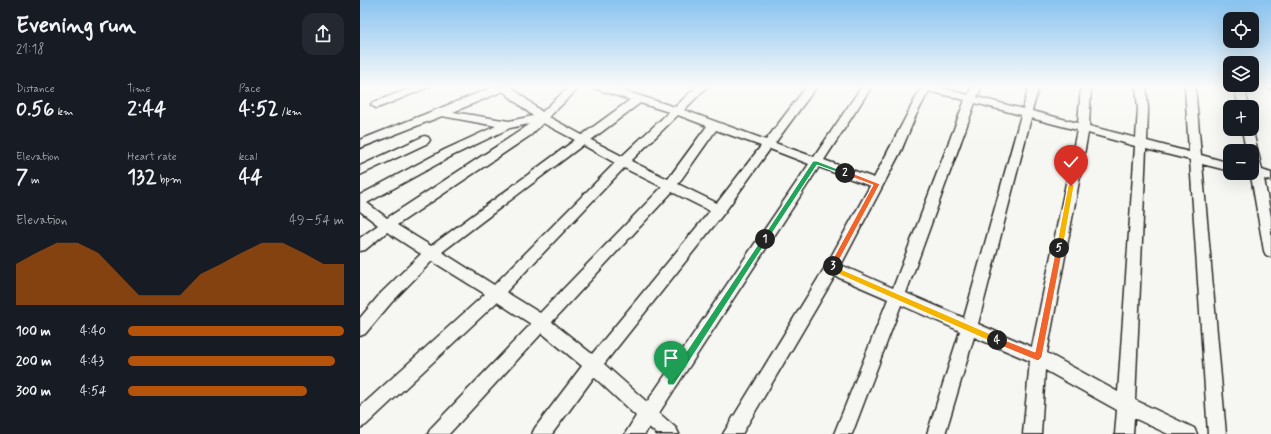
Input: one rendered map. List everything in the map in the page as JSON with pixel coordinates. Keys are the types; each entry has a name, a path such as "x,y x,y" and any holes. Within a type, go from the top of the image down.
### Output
{"street":[{"path":"360,144 456,106"},
{"path":"528,106 542,118 622,162 719,210"},
{"path":"360,246 387,225 527,132 554,106"},
{"path":"360,329 386,298 432,252 563,153 583,140 621,106"},
{"path":"661,106 877,184"},
{"path":"360,419 496,292 622,162 681,106"},
{"path":"540,434 719,210 797,106"},
{"path":"634,434 676,375 853,106"},
{"path":"732,434 832,268 895,151 916,106"},
{"path":"842,434 968,106"},
{"path":"999,106 1223,165"},
{"path":"936,434 969,328 1027,106"},
{"path":"1032,434 1038,357 1082,128 1084,106"},
{"path":"1124,434 1143,106"},
{"path":"1192,106 1217,434"},
{"path":"441,113 508,125 527,132"},
{"path":"542,118 508,125 448,153 360,202 387,225 496,292 540,322 649,413 670,434"},
{"path":"437,434 540,322 671,185 714,125"},
{"path":"360,171 424,140"},
{"path":"1259,174 1271,177"},
{"path":"1256,180 1271,251"},
{"path":"832,268 1038,357 1125,405 1188,434"}],"route":[{"path":"671,382 815,162 877,184 832,268 1038,357 1071,186"}]}
